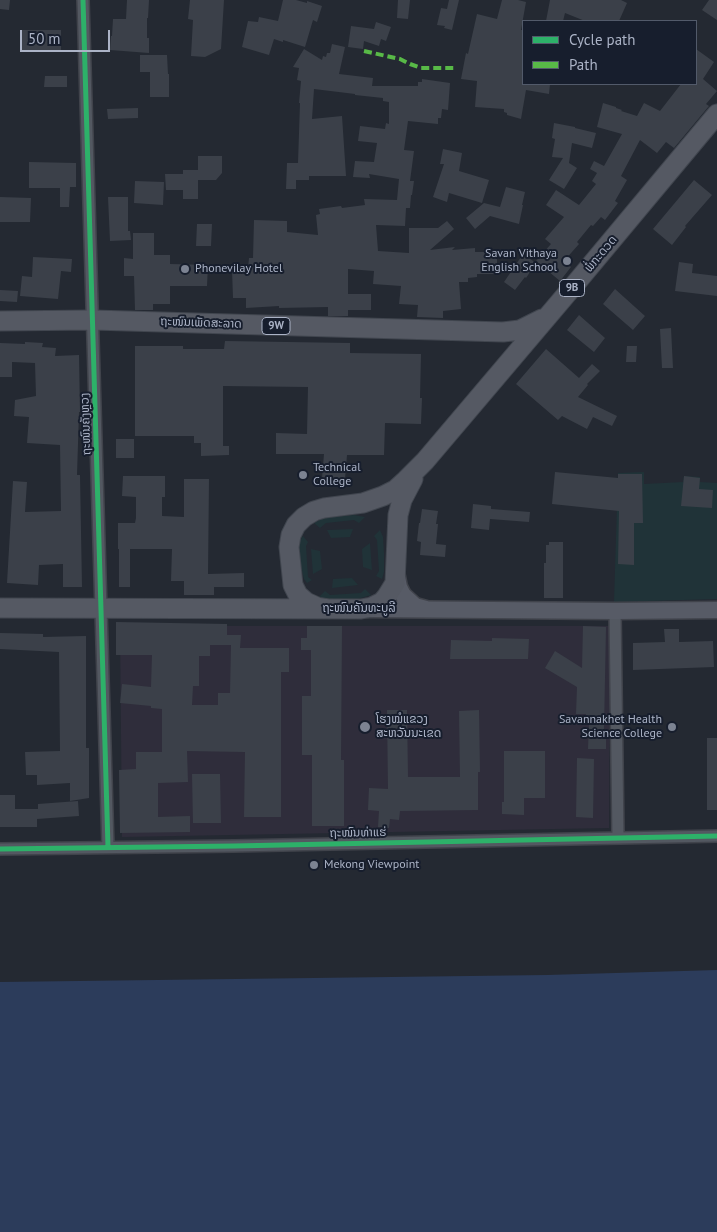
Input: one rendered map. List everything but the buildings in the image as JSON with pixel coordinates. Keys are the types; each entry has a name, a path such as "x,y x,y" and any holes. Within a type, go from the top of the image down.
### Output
{"main road":[{"name":"ພໍ່ກະດວດ","path":"425,462 717,114"},
{"name":"ຖະໜົນເພັດສະລາດ","path":"0,321 93,320 503,332 520,330 548,316"},
{"path":"483,332 497,340 505,352 503,367 498,375"},
{"name":"9B","path":"361,609 372,607 382,602 394,583 398,515 402,500 409,486 425,462"},
{"name":"9B","path":"329,609 317,607 306,602 298,594 293,584 288,546 290,535 296,525 314,511 324,508 363,504 383,496 395,490 425,462"},
{"name":"ຖະໜົນຄັນທະບູລີ","path":"0,608 361,609"}],"street":[{"name":"ຖະໜົນຄັງຫຼວງ","path":"83,0 108,848"},
{"path":"396,572 400,587 409,601 415,606 433,610"},
{"name":"ຖະໜົນຄັນທະບູລີ","path":"361,609 717,610"},
{"path":"615,611 618,838"},
{"name":"ຖະໜົນທ່າແຮ່","path":"0,849 717,836"}],"shaded area":[{"name":"ໂຮງໝໍແຂວງ ສະຫວັນນະເຂດ","path":"120,626 610,626 609,828 122,837"}],"green space":[{"path":"644,472 644,484 683,482 684,476 700,477 700,482 717,483 717,599 614,602 618,473"},
{"path":"354,515 365,517 359,523 354,520 326,523 320,528 314,523 323,518"},
{"path":"353,529 350,537 331,538 327,530"},
{"path":"380,530 383,537 384,553 382,579 376,576 379,571 377,540 374,536"},
{"path":"303,536 308,542 306,546 308,577 312,580 307,583 304,579 299,560 299,542"},
{"path":"370,543 372,570 363,567 362,549"},
{"path":"311,549 320,551 322,569 313,574"},
{"path":"352,578 358,585 332,588 333,579"},
{"path":"365,589 371,595 358,599 345,601 323,600 319,597 325,591 330,595 361,593"}],"water":[{"path":"717,970 717,1232 0,1232 0,982 547,975"}],"marked path":[{"path":"364,51 400,59 421,68 456,68"}],"cycle path":[{"path":"83,0 108,847"},
{"path":"0,849 717,836"}],"place":[{"name":"Savan Vithaya English School","path":"567,261"},
{"name":"Phonevilay Hotel","path":"185,269"},
{"name":"Technical College","path":"303,475"},
{"name":"ໂຮງໝໍແຂວງ ສະຫວັນນະເຂດ","path":"365,727"},
{"name":"Savannakhet Health Science College","path":"672,727"},
{"name":"Mekong Viewpoint","path":"314,865"}]}
